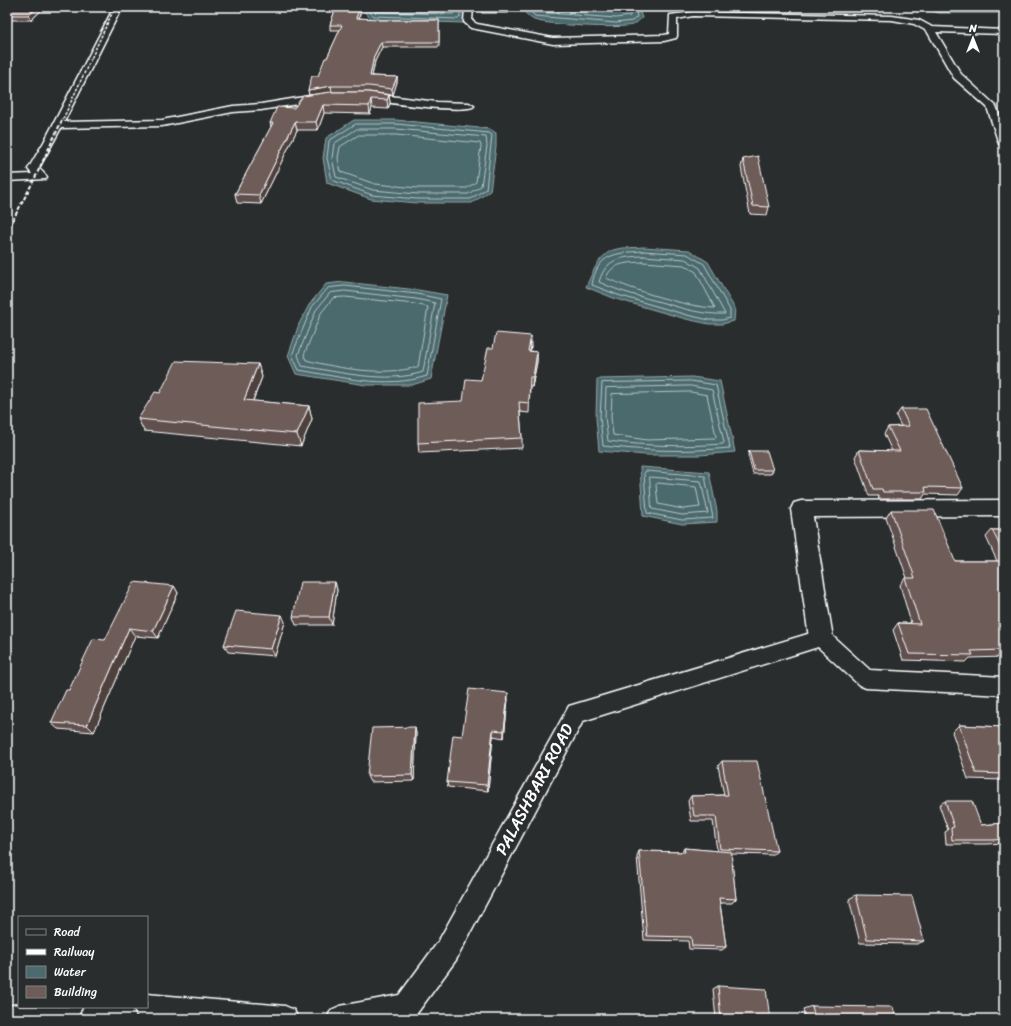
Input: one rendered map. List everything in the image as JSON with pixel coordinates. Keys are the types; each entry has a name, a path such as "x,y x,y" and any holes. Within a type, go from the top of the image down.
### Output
{"street":[{"path":"7,178 42,176 32,169 49,142 118,7"},
{"path":"469,7 468,22 474,26 553,41 664,38 673,36 673,17 693,14 892,18 916,22 930,29 1004,32"},
{"path":"930,29 958,76 991,106 1004,144"},
{"path":"57,125 162,123 233,109 261,107 332,96"},
{"path":"354,96 369,96 436,105 469,106"},
{"path":"1004,508 801,509 821,638 866,679 1004,686"},
{"name":"PALASHBARI ROAD","path":"340,1019 406,1007 448,951 576,713 821,638"},
{"path":"148,1007 285,1019"},
{"path":"7,1019 64,1008"}],"water":[{"path":"360,7 464,7 464,23 372,20"},
{"path":"522,7 638,7 642,18 636,23 624,26 568,25 534,20 527,15"},
{"path":"919,7 1004,8 997,13 939,13"},
{"path":"354,120 396,120 490,129 496,133 496,147 490,191 472,203 417,203 371,199 327,183 323,158 326,138"},
{"path":"643,247 689,250 708,262 735,309 734,321 722,324 709,324 686,319 616,299 586,287 597,264 606,254 620,248"},
{"path":"344,282 418,290 447,295 431,379 412,385 366,385 296,374 288,356 299,324 309,305 326,284"},
{"path":"692,377 720,381 735,452 700,455 646,455 599,451 596,418 597,379"},
{"path":"640,467 709,472 717,511 717,522 682,524 643,516"}],"building":[{"path":"7,7 38,7 29,15 7,15"},
{"path":"336,7 360,7 356,18 379,19 378,20 439,20 439,42 381,42 374,56 370,76 397,77 392,89 369,86 331,86 308,90 312,76 318,76 325,58 327,58 342,25 330,25"},
{"path":"508,7 508,8 482,8"},
{"path":"331,92 368,92 389,95 387,100 371,99 369,106 323,105 316,122 295,122 259,195 235,194 273,123 270,123 277,107 294,108 303,96"},
{"path":"758,156 769,207 753,206 743,159"},
{"path":"496,333 531,336 528,351 537,352 533,377 530,377 529,403 519,402 522,438 418,443 418,403 463,401 466,379 481,380 488,348 493,348"},
{"path":"176,361 258,364 244,400 309,406 297,434 138,419 155,392 160,393"},
{"path":"901,409 926,409 963,488 925,487 926,492 883,492 882,489 873,489 859,450 900,451 888,427 909,426"},
{"path":"749,451 767,451 773,470 754,470"},
{"path":"891,510 934,510 955,561 1004,561 1004,650 971,651 973,655 909,654 898,623 920,624 905,578 915,578"},
{"path":"992,530 1004,530 1004,554"},
{"path":"134,582 174,586 153,631 129,628 87,725 51,723 66,690 69,690 93,639 105,640"},
{"path":"300,582 335,582 329,617 293,617"},
{"path":"236,611 282,615 271,649 224,645"},
{"path":"469,689 508,693 504,731 493,730 487,785 447,782 453,735 462,736"},
{"path":"959,725 1004,727 1004,774 976,773"},
{"path":"415,727 412,775 367,776 372,728"},
{"path":"722,761 757,761 777,851 720,849 716,816 694,816 691,796 728,795"},
{"path":"945,801 972,801 981,825 1004,823 1004,839 952,840 951,828 954,827"},
{"path":"684,848 731,852 736,899 719,898 726,947 692,946 691,937 647,936 639,851 685,852"},
{"path":"856,895 912,896 924,941 867,939"},
{"path":"718,986 766,989 770,1019 721,1019"},
{"path":"812,1006 893,1007 896,1019 815,1019"}],"railway":[{"path":"63,119 115,7"},
{"path":"7,231 34,180 63,118"}]}
